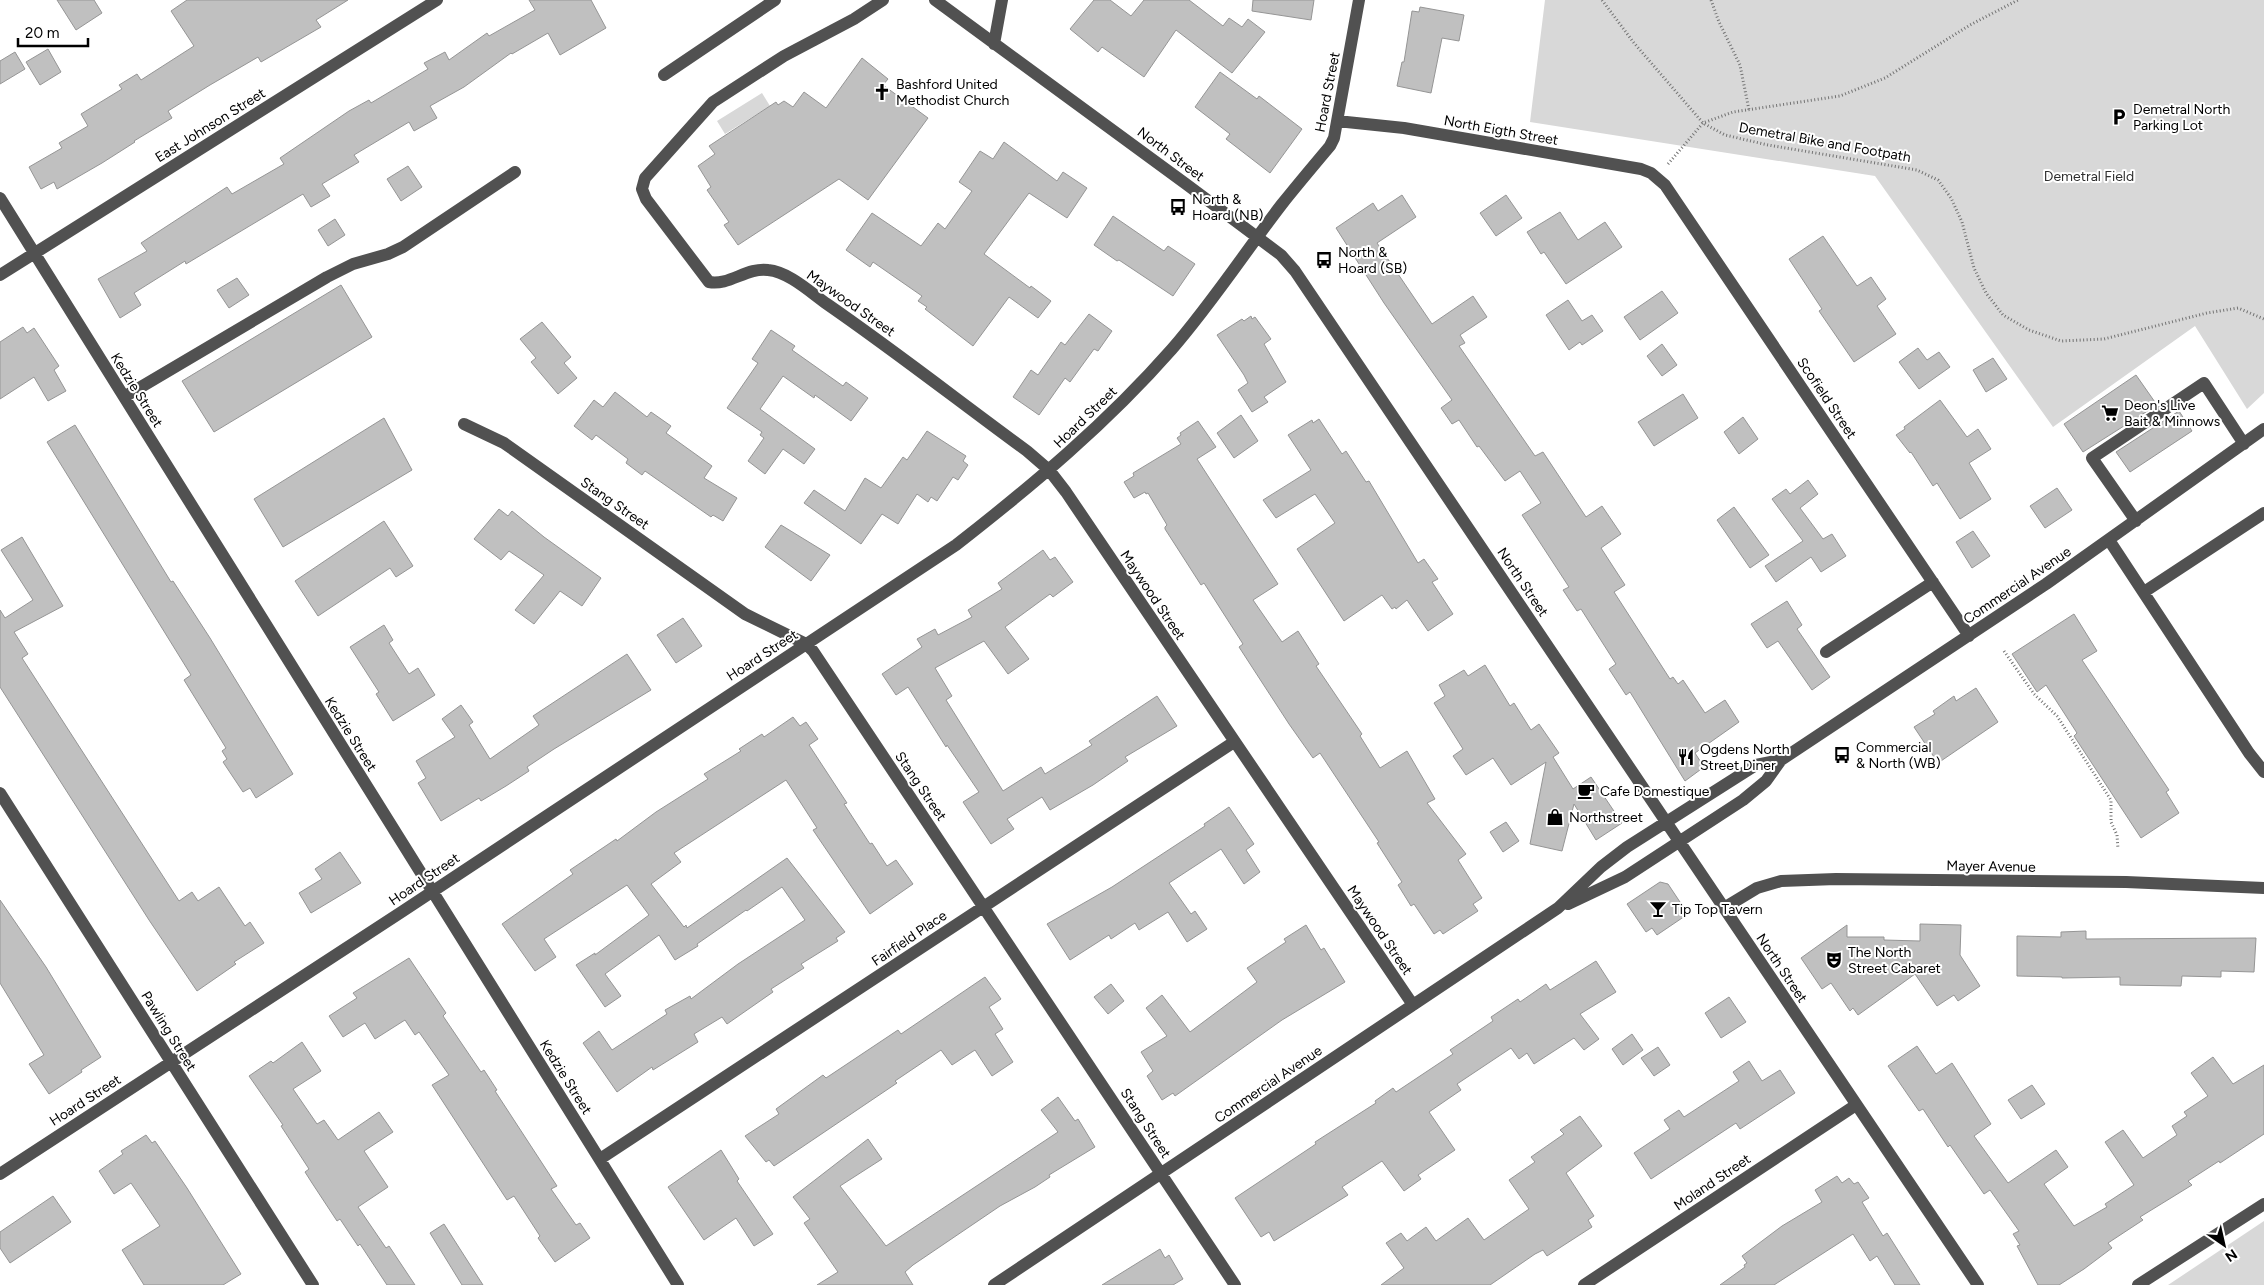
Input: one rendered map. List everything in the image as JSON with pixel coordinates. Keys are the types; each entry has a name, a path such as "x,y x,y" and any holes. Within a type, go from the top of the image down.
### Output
{"street":[{"name":"East Johnson Street","path":"0,275 437,0"},
{"path":"664,75 775,0"},
{"name":"Maywood Street","path":"883,0 854,20 784,56 714,102 645,178 642,189 646,199 709,282 717,284 755,270 769,270 788,278 1027,450 1049,470 1066,492 1413,1006"},
{"name":"North Street","path":"935,0 1129,141 1281,255 1295,271 1978,1285"},
{"path":"994,44 1002,0"},
{"name":"Hoard Street","path":"0,1174 433,891 956,545 1073,450 1127,398 1172,348 1223,286 1283,204 1330,146 1337,121 1359,0"},
{"name":"North Eigth Street","path":"1337,121 1404,128 1631,168 1646,171 1658,179"},
{"path":"124,397 327,277 353,264 388,254 403,247 515,172"},
{"name":"Scofield Street","path":"1658,179 1665,185 1969,636"},
{"name":"Kedzie Street","path":"0,198 678,1285"},
{"path":"2136,521 2092,458 2204,384 2244,444"},
{"name":"Stang Street","path":"464,424 504,443 745,614 806,644 813,651 1235,1285"},
{"name":"Commercial Avenue","path":"994,1285 1558,908 1612,858 1665,822 1756,766 1781,760 1969,636 2136,521 2264,428"},
{"path":"2144,592 2264,513"},
{"path":"2108,540 2253,759 2264,772"},
{"path":"1826,652 1933,582"},
{"name":"Fairfield Place","path":"600,1159 1234,742"},
{"name":"Commercial Avenue","path":"1558,908 1624,877 1743,800 1766,781 1781,760"},
{"name":"Pawling Street","path":"0,793 313,1285"},
{"name":"Mayer Avenue","path":"1724,908 1757,888 1790,880 2126,882 2264,888"},
{"name":"Moland Street","path":"1584,1285 1856,1105"},
{"path":"2138,1285 2264,1204"}],"path":[{"name":"Demetral Bike and Footpath","path":"1602,0 1606,8 1634,43 1703,123 1725,134 1768,145 1917,170 1938,180 1962,222 1974,268 1986,293 2003,316 2029,330 2061,341 2104,339 2206,312 2238,308 2264,319"},
{"path":"1711,0 1719,22 1740,65 1749,110"},
{"name":"Demetral Bike and Footpath","path":"1703,123 1733,112 1840,96 1885,78 1970,25 2018,0"},
{"path":"1658,179 1703,123"},
{"path":"2004,651 2034,694 2056,716 2111,800 2110,822 2117,835 2118,849"}],"green space":[{"name":"Demetral Field","path":"1545,0 2264,0 2264,393 2247,409 2195,326 2053,427 1875,176 1530,122"},
{"path":"762,93 770,106 725,134 717,121"},
{"path":"2264,1221 2264,1285 2168,1285"}],"building":[{"path":"57,0 94,0 102,13 76,30"},
{"path":"187,0 348,0 316,20 321,27 261,62 258,57 168,111 172,118 102,163 57,189 54,182 41,189 29,167 62,148 59,143 88,126 81,114 122,89 119,85 137,74 141,80 194,46 171,11"},
{"path":"529,0 591,0 606,28 560,55 548,33 511,53 464,87 430,106 437,118 414,131 409,122 354,155 359,162 322,184 330,196 311,207 303,194 186,264 185,261 134,293 141,305 120,318 98,279 147,251 141,243 227,187 232,194 284,164 280,158 349,111 369,100 371,103 428,69 424,63 445,52 449,60 487,33 489,36 535,10"},
{"path":"1094,0 1110,0 1131,16 1144,0 1189,0 1223,26 1229,18 1242,27 1248,19 1265,32 1232,73 1176,30 1144,77 1102,47 1098,52 1070,29"},
{"path":"1253,0 1314,0 1311,20 1252,11"},
{"path":"1420,7 1464,15 1459,41 1442,38 1431,93 1397,86 1402,62 1404,62 1412,11 1419,12"},
{"path":"48,49 61,72 40,85 26,62"},
{"path":"15,52 25,69 0,84 0,61"},
{"path":"862,58 888,79 883,85 928,118 868,200 839,179 738,245 724,225 729,222 707,190 711,187 698,166 715,154 709,146 776,102 778,105 784,101 793,107 804,92 826,108"},
{"path":"1220,72 1257,99 1259,96 1302,129 1270,173 1226,139 1230,134 1195,107"},
{"path":"1004,142 1057,181 1063,172 1087,188 1067,218 1029,193 984,254 1051,301 1038,318 1009,297 973,346 925,309 927,307 918,301 922,296 873,262 870,267 846,250 872,213 921,246 938,223 945,229 972,191 959,182 980,151 993,159"},
{"path":"408,166 422,187 401,201 387,179"},
{"path":"1402,195 1416,217 1377,243 1432,324 1473,296 1487,317 1460,335 1465,343 1459,346 1535,456 1543,452 1586,517 1602,506 1621,534 1601,548 1625,585 1614,592 1670,679 1673,677 1678,684 1683,680 1705,713 1725,700 1739,722 1695,753 1704,767 1685,781 1630,692 1626,695 1609,669 1616,664 1581,609 1577,611 1563,590 1569,587 1522,515 1541,503 1520,471 1505,481 1479,446 1477,447 1459,420 1452,424 1441,408 1452,400 1384,303 1336,228 1373,203 1378,211"},
{"path":"1506,195 1522,218 1496,236 1480,213"},
{"path":"1560,212 1578,240 1605,222 1622,247 1566,284 1544,252 1541,254 1527,232"},
{"path":"1113,216 1164,251 1168,246 1195,264 1173,296 1094,245"},
{"path":"335,219 345,235 328,246 318,230"},
{"path":"1823,236 1857,286 1871,277 1886,299 1877,306 1896,334 1854,362 1819,311 1822,309 1789,259"},
{"path":"237,278 249,295 229,308 217,290"},
{"path":"341,285 372,337 214,432 182,381"},
{"path":"1662,291 1678,313 1640,340 1624,317"},
{"path":"1568,300 1582,321 1592,315 1603,331 1582,345 1580,342 1569,350 1546,315"},
{"path":"1089,314 1112,331 1098,351 1094,349 1070,382 1065,378 1039,415 1013,397 1031,370 1038,375 1061,342 1065,345"},
{"path":"1251,316 1252,319 1255,317 1271,339 1264,344 1286,382 1264,397 1268,402 1252,412 1238,390 1248,383 1217,335 1242,319 1244,321"},
{"path":"542,322 571,357 564,363 577,378 558,394 531,362 536,358 520,339"},
{"path":"23,327 27,333 34,328 59,366 54,370 66,391 48,401 34,377 0,399 0,342"},
{"path":"771,330 795,346 792,350 843,386 846,382 868,398 851,421 815,395 814,398 783,376 760,409 815,449 804,464 783,449 765,474 748,461 764,438 760,435 762,432 727,408 758,363 752,359"},
{"path":"1662,344 1677,365 1662,376 1647,356"},
{"path":"1918,348 1927,360 1939,352 1950,367 1919,389 1899,362"},
{"path":"1993,358 2007,379 1986,392 1973,370"},
{"name":"Deon's Live Bait & Minnows","path":"2136,375 2157,405 2083,452 2064,424"},
{"path":"615,392 647,417 651,412 671,426 666,433 712,466 704,478 737,498 723,521 713,515 711,517 645,471 642,475 626,463 628,459 596,435 592,440 574,426 594,400 603,407"},
{"path":"1683,394 1698,418 1654,446 1638,422"},
{"path":"1940,400 1967,437 1978,429 1991,449 1969,463 1991,499 1960,519 1937,483 1933,486 1911,452 1896,435"},
{"path":"2179,411 2192,431 2130,472 2116,452"},
{"path":"1241,415 1258,441 1234,458 1217,433"},
{"path":"1743,417 1758,439 1739,454 1724,432"},
{"path":"384,418 412,470 283,547 254,499"},
{"path":"1319,419 1342,454 1346,451 1366,482 1369,481 1418,563 1424,559 1438,579 1432,582 1453,614 1428,631 1407,600 1396,609 1395,607 1392,609 1382,595 1344,621 1297,549 1335,523 1315,494 1276,518 1263,500 1311,470 1288,435 1312,420 1313,423"},
{"path":"1198,421 1216,447 1197,459 1278,584 1253,600 1282,642 1298,631 1319,664 1316,666 1362,734 1360,736 1380,768 1407,751 1435,799 1427,803 1466,854 1458,860 1482,898 1473,904 1478,911 1443,934 1440,930 1434,934 1414,904 1411,906 1398,885 1402,882 1377,843 1379,842 1320,753 1313,758 1289,724 1239,647 1243,644 1204,583 1201,585 1165,529 1167,525 1148,493 1146,494 1145,492 1134,498 1124,482 1134,476 1133,473 1181,444 1177,438 1181,435 1180,433"},
{"path":"75,425 171,582 173,581 210,638 293,774 256,798 250,788 243,792 223,762 227,759 222,751 226,748 184,680 191,675 47,442"},
{"path":"927,431 966,456 963,461 968,465 958,480 953,477 937,501 931,497 928,502 917,494 898,524 882,514 861,544 804,503 814,490 845,511 865,478 881,488 903,457 907,460"},
{"path":"1808,480 1818,494 1800,508 1823,539 1832,534 1846,556 1821,572 1811,557 1776,582 1765,566 1803,541 1772,499 1786,489 1790,494"},
{"path":"2057,488 2072,510 2045,528 2030,506"},
{"path":"1734,507 1769,555 1750,568 1717,520"},
{"path":"499,509 508,516 512,511 544,537 601,578 582,606 560,591 534,624 515,610 544,575 509,551 501,560 474,539"},
{"path":"384,521 413,566 396,577 390,568 318,616 295,581"},
{"path":"781,525 830,555 811,581 765,547"},
{"path":"1973,531 1990,556 1972,568 1956,542"},
{"path":"22,537 63,606 14,632 28,654 22,658 179,901 192,892 198,901 219,887 245,926 250,922 264,943 234,962 236,964 197,991 149,920 0,687 0,610 5,618 33,600 1,550"},
{"path":"1043,550 1050,560 1055,557 1073,582 1053,597 1050,594 1005,627 1029,659 1008,674 984,641 935,668 952,696 946,700 1003,791 1041,767 1045,774 1092,745 1089,741 1157,696 1177,726 1125,757 1128,761 1093,785 1050,810 1042,797 1007,819 1014,829 991,844 963,802 979,792 947,745 946,747 908,687 896,695 882,674 922,647 917,639 935,629 938,635 972,617 968,610 1002,589 998,583"},
{"path":"1787,601 1802,625 1797,629 1830,677 1812,690 1778,641 1767,648 1751,624"},
{"path":"2074,614 2097,651 2082,660 2169,790 2166,792 2179,813 2141,838 2074,736 2077,733 2046,685 2037,692 2012,654"},
{"path":"683,618 702,646 676,663 657,635"},
{"path":"384,625 393,640 389,643 409,674 418,668 435,695 393,721 376,694 379,692 350,647"},
{"path":"627,654 651,690 554,749 527,767 529,771 506,786 481,801 479,798 441,821 418,783 426,778 416,761 455,737 442,719 461,705 473,722 469,725 490,759 539,725 533,716"},
{"path":"1485,665 1510,706 1514,703 1531,730 1539,724 1559,753 1553,757 1573,789 1591,777 1622,823 1596,840 1574,804 1562,851 1530,844 1546,762 1511,785 1493,758 1466,775 1453,756 1463,749 1434,703 1445,696 1439,685 1464,670 1468,676"},
{"path":"1976,688 1998,722 1938,763 1914,727 1935,714 1933,711 1954,696 1956,701"},
{"path":"793,717 800,726 806,722 818,739 809,745 847,803 844,804 870,844 872,843 887,866 896,860 913,884 870,914 813,830 817,828 786,780 674,853 681,862 651,884 684,927 686,925 687,928 787,858 845,932 836,938 838,941 801,964 804,968 771,989 773,992 727,1024 722,1017 694,1034 698,1042 653,1070 652,1067 617,1092 583,1043 599,1031 612,1050 667,1014 665,1010 690,996 691,999 738,964 805,920 782,887 675,960 659,935 605,974 621,996 605,1007 576,965 595,953 595,955 649,915 627,885 544,939 556,957 535,971 502,924 573,874 570,870 616,839 617,841 656,812 708,779 704,774 741,751 739,749 762,734 764,737"},
{"path":"1229,807 1254,844 1246,850 1260,872 1244,884 1221,849 1169,883 1191,914 1195,911 1207,929 1187,942 1168,912 1139,930 1135,923 1111,939 1109,935 1070,960 1047,924 1112,887 1205,826 1204,824"},
{"path":"1506,822 1519,841 1503,852 1490,832"},
{"path":"340,852 361,883 311,913 299,893 322,879 315,869"},
{"name":"Tip Top Tavern","path":"1660,882 1668,884 1688,914 1657,935 1652,928 1646,932 1627,904"},
{"path":"0,900 46,967 101,1057 49,1094 29,1064 44,1055 0,983"},
{"path":"1920,924 1961,925 1960,955 1980,986 1958,1001 1954,995 1937,1006 1915,974 1858,1015 1853,1008 1850,1011 1831,983 1822,989 1801,958 1847,925 1847,937 1884,937 1884,940 1920,941"},
{"path":"1306,925 1321,950 1324,948 1345,982 1282,1020 1175,1096 1173,1093 1162,1100 1147,1076 1153,1071 1141,1052 1167,1036 1146,1008 1162,995 1190,1032 1257,982 1247,968 1286,942 1284,939"},
{"path":"2086,931 2086,939 2256,938 2254,972 2221,971 2221,977 2182,976 2181,986 2120,985 2120,977 2062,978 2017,976 2017,936 2061,937 2061,932"},
{"path":"409,958 446,1013 443,1016 481,1072 484,1070 497,1090 495,1091 557,1186 551,1189 576,1225 580,1223 590,1238 555,1262 538,1238 540,1236 514,1196 507,1200 432,1085 449,1075 419,1032 415,1035 405,1020 375,1039 365,1023 343,1037 329,1016 357,998 353,993"},
{"path":"1596,961 1616,992 1580,1014 1599,1039 1584,1050 1574,1038 1534,1064 1527,1053 1519,1059 1511,1048 1457,1084 1461,1090 1429,1112 1455,1150 1418,1175 1421,1179 1404,1191 1382,1161 1342,1187 1348,1195 1274,1241 1269,1232 1261,1237 1235,1198 1316,1144 1315,1142 1376,1103 1375,1101 1393,1088 1396,1092 1453,1054 1450,1050 1493,1021 1491,1017 1518,999 1520,1002 1546,984 1550,990"},
{"path":"985,977 1001,999 989,1007 1003,1029 995,1034 1013,1062 992,1076 975,1050 952,1065 941,1050 895,1081 897,1083 774,1166 769,1160 766,1162 745,1136 779,1114 776,1109 823,1075 826,1078 898,1030 901,1034"},
{"path":"1111,984 1124,1001 1108,1014 1094,997"},
{"path":"1729,997 1746,1022 1721,1038 1705,1013"},
{"path":"1632,1034 1643,1050 1623,1065 1612,1049"},
{"path":"302,1042 321,1071 293,1089 317,1124 324,1120 338,1140 379,1112 393,1132 364,1151 388,1187 358,1207 386,1248 389,1246 415,1285 387,1285 360,1244 358,1246 340,1219 337,1221 305,1172 309,1169 281,1126 283,1125 249,1076 271,1061 273,1063"},
{"path":"1917,1046 1936,1074 1952,1063 1954,1066 1991,1124 1974,1136 2008,1183 2056,1150 2068,1167 2044,1184 2074,1226 2107,1207 2105,1204 2134,1185 2105,1142 2123,1130 2143,1158 2177,1135 2172,1126 2187,1116 2184,1112 2208,1096 2191,1073 2213,1057 2233,1084 2264,1065 2264,1134 2220,1163 2219,1161 2188,1181 2192,1185 2140,1217 2143,1220 2108,1243 2112,1248 2084,1269 2059,1285 2038,1285 2017,1246 2020,1245 2013,1234 2019,1231 1990,1190 1984,1194 1950,1145 1948,1147 1923,1109 1919,1111 1888,1066"},
{"path":"1658,1047 1670,1065 1654,1076 1641,1058"},
{"path":"1749,1061 1762,1081 1780,1070 1795,1093 1740,1129 1736,1123 1651,1179 1634,1153 1670,1129 1664,1120 1679,1110 1684,1117 1739,1081 1733,1072"},
{"path":"2032,1085 2045,1104 2021,1119 2008,1100"},
{"path":"1058,1097 1075,1121 1078,1119 1095,1147 1049,1175 1050,1177 1035,1187 1000,1206 913,1265 905,1272 913,1285 817,1285 838,1272 804,1223 810,1219 793,1197 868,1139 882,1159 840,1186 886,1246 1058,1132 1041,1110"},
{"path":"1580,1116 1602,1146 1566,1173 1594,1216 1588,1220 1592,1227 1547,1256 1543,1250 1535,1254 1490,1285 1381,1285 1404,1268 1386,1243 1401,1233 1407,1241 1426,1227 1436,1241 1468,1218 1484,1240 1529,1209 1509,1180 1535,1162 1531,1157 1564,1134 1560,1130"},
{"path":"146,1135 152,1143 155,1141 241,1274 223,1285 144,1285 122,1250 160,1226 131,1183 114,1194 99,1171 123,1154 121,1151"},
{"path":"721,1150 739,1179 737,1181 773,1234 754,1246 736,1218 704,1240 668,1187"},
{"path":"1837,1176 1842,1183 1849,1178 1854,1184 1858,1182 1869,1198 1862,1202 1883,1236 1887,1233 1920,1285 1895,1285 1877,1256 1870,1261 1853,1234 1774,1285 1720,1285 1745,1267 1744,1265 1747,1263 1742,1256 1782,1226 1822,1202 1815,1190"},
{"path":"53,1196 71,1222 10,1263 0,1248 0,1232"},
{"path":"444,1224 483,1285 462,1285 430,1233"},
{"path":"1160,1249 1165,1258 1169,1255 1183,1279 1173,1285 1102,1285"}],"place":[{"name":"Bashford United Methodist Church","path":"882,92"},
{"name":"Demetral North Parking Lot","path":"2119,117"},
{"name":"North & Hoard (NB)","path":"1178,207"},
{"name":"North & Hoard (SB)","path":"1324,260"},
{"name":"Deon's Live Bait & Minnows","path":"2110,413"},
{"name":"Commercial & North (WB)","path":"1842,755"},
{"name":"Ogdens North Street Diner","path":"1686,757"},
{"name":"Cafe Domestique","path":"1586,791"},
{"name":"Northstreet","path":"1555,817"},
{"name":"Tip Top Tavern","path":"1658,909"},
{"name":"The North Street Cabaret","path":"1834,960"}]}
